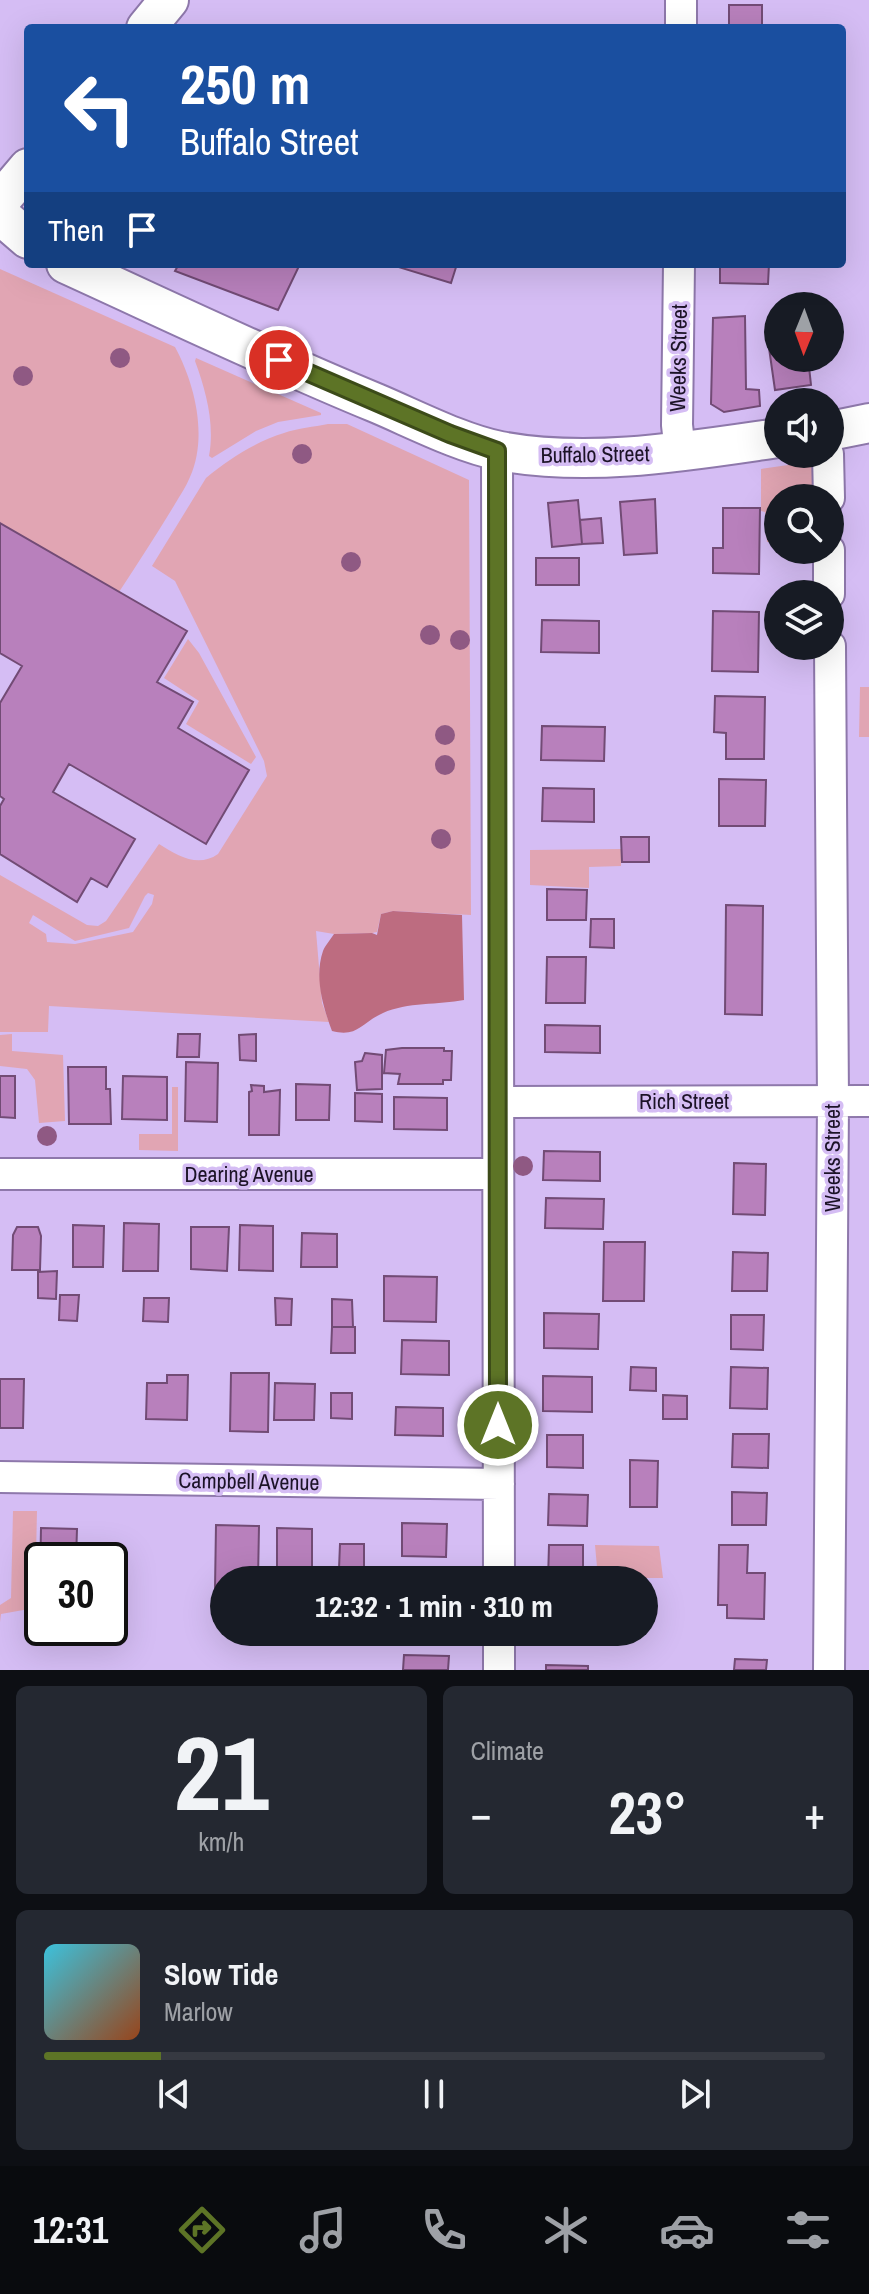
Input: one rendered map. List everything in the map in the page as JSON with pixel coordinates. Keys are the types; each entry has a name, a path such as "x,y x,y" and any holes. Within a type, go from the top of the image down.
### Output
{"street":[{"path":"149,24 169,0"},
{"path":"681,0 681,24"},
{"path":"0,201 24,173"},
{"path":"0,215 24,236"},
{"name":"Buffalo Street","path":"75,268 354,394 497,451 547,457 594,457 680,452 764,440"},
{"name":"Weeks Street","path":"679,268 677,425 680,452"},
{"path":"844,428 869,423"},
{"path":"497,451 499,1566"},
{"name":"Weeks Street","path":"829,1670 833,1101 830,660"},
{"name":"Rich Street","path":"499,1102 869,1101"},
{"name":"Dearing Avenue","path":"0,1174 498,1174"},
{"name":"Campbell Avenue","path":"0,1477 499,1484"},
{"path":"499,1646 499,1670"}],"shaded area":[{"path":"0,269 175,347 188,377 198,428 198,445 190,477 119,592 0,523"},
{"path":"196,358 321,415 278,422 256,431 212,458 209,456 211,432 208,408"},
{"path":"347,424 469,480 471,915 393,911 381,914 377,932 334,934 316,931 322,1003 329,1022 49,1006 48,1032 0,1032 0,875 87,925 98,926 106,921 159,844 196,860 218,854 267,776 264,761 175,581 152,566 206,478 263,441 289,431","holes":["148,893 154,895 152,904 133,932 75,944 47,942 46,934 29,923 33,915 75,941 129,928 145,896"]},
{"path":"813,468 814,484 764,484 764,512 761,511 761,469"},
{"path":"188,639 199,653 256,757 251,764 186,724 199,701 164,678"},
{"path":"860,687 869,687 869,737 859,737"},
{"path":"621,849 621,866 589,867 589,888 530,885 530,850"},
{"path":"393,911 462,915 464,1000 402,1007 383,1013 354,1031 332,1031 323,1002 319,971 324,949 334,934 377,935 381,914"},
{"path":"12,1034 12,1051 63,1055 65,1121 39,1123 35,1080 27,1069 0,1066 0,1035"},
{"path":"172,1087 178,1087 178,1151 139,1150 139,1134 172,1134"},
{"path":"13,1511 37,1511 36,1542 24,1542 24,1610 1,1614 0,1622 0,1605 11,1598"},
{"path":"595,1545 659,1546 663,1578 658,1578 658,1566 597,1566"}],"building":[{"path":"729,5 762,5 762,24 729,24"},
{"path":"177,268 298,268 278,310 175,271"},
{"path":"402,268 456,268 451,283"},
{"path":"720,268 769,268 768,284 720,283"},
{"path":"745,316 746,389 759,390 760,406 724,412 711,404 713,318"},
{"path":"772,372 810,372 811,385 775,388"},
{"path":"655,499 657,553 624,555 620,502"},
{"path":"578,500 582,544 552,547 548,503"},
{"path":"723,508 760,508 759,574 713,573 713,548 723,548"},
{"path":"601,518 603,543 582,544 580,520"},
{"path":"0,523 187,631 157,682 193,702 178,728 249,770 206,844 69,764 53,792 135,839 107,887 91,878 77,902 0,854 0,806 4,799 0,796 0,703 22,666 0,653"},
{"path":"536,558 579,558 579,585 536,585"},
{"path":"713,611 759,612 758,672 712,671"},
{"path":"542,620 599,621 599,653 541,652"},
{"path":"715,696 765,697 764,759 726,759 726,733 714,732"},
{"path":"542,726 605,727 604,761 541,760"},
{"path":"719,779 766,780 765,826 719,826"},
{"path":"543,788 594,789 594,822 542,821"},
{"path":"621,837 649,837 649,862 622,862"},
{"path":"547,889 587,890 586,920 547,920"},
{"path":"726,905 763,906 762,1015 725,1014"},
{"path":"591,919 614,919 614,948 590,947"},
{"path":"547,957 586,957 585,1003 546,1003"},
{"path":"545,1025 600,1026 600,1053 545,1052"},
{"path":"178,1034 200,1034 199,1057 177,1057"},
{"path":"256,1034 256,1061 240,1060 239,1035"},
{"path":"444,1048 444,1051 452,1051 451,1080 443,1080 443,1084 398,1084 400,1074 384,1073 386,1050"},
{"path":"365,1053 382,1055 382,1089 357,1090 355,1062 362,1061"},
{"path":"186,1062 218,1063 217,1122 185,1121"},
{"path":"68,1067 106,1067 111,1124 69,1124"},
{"path":"0,1076 15,1076 15,1118 0,1117"},
{"path":"123,1076 167,1077 167,1120 122,1119"},
{"path":"296,1084 330,1085 329,1120 296,1120"},
{"path":"251,1085 264,1086 264,1092 280,1090 279,1135 249,1135"},
{"path":"355,1093 382,1094 382,1122 355,1121"},
{"path":"394,1097 447,1098 447,1130 394,1129"},
{"path":"544,1151 600,1152 600,1181 543,1180"},
{"path":"734,1163 766,1164 765,1215 733,1214"},
{"path":"546,1198 604,1199 603,1229 545,1228"},
{"path":"124,1223 159,1224 158,1271 123,1271"},
{"path":"73,1225 104,1226 103,1267 73,1267"},
{"path":"240,1225 273,1226 273,1271 239,1270"},
{"path":"17,1227 38,1227 41,1236 40,1270 12,1270 13,1235"},
{"path":"191,1227 229,1227 227,1271 191,1269"},
{"path":"302,1233 337,1234 337,1267 301,1267"},
{"path":"604,1242 645,1242 644,1301 603,1301"},
{"path":"733,1252 768,1253 767,1291 732,1291"},
{"path":"57,1271 56,1299 38,1298 38,1272"},
{"path":"384,1276 437,1277 436,1322 384,1321"},
{"path":"60,1295 79,1295 77,1321 59,1320"},
{"path":"144,1298 169,1298 168,1322 143,1321"},
{"path":"275,1298 292,1299 291,1325 276,1325"},
{"path":"332,1299 352,1300 353,1327 332,1327"},
{"path":"544,1313 599,1314 598,1349 544,1348"},
{"path":"731,1315 764,1315 763,1350 731,1349"},
{"path":"332,1327 355,1327 355,1353 331,1353"},
{"path":"402,1340 449,1341 449,1375 401,1374"},
{"path":"631,1367 656,1368 656,1391 630,1390"},
{"path":"731,1367 768,1368 767,1409 730,1408"},
{"path":"231,1373 269,1373 268,1432 230,1431"},
{"path":"167,1375 188,1375 187,1420 146,1419 147,1383 167,1383"},
{"path":"543,1376 592,1377 592,1412 543,1411"},
{"path":"0,1379 24,1379 23,1428 0,1428"},
{"path":"275,1383 315,1384 314,1420 274,1420"},
{"path":"331,1393 352,1393 352,1419 331,1418"},
{"path":"663,1395 687,1396 687,1419 663,1419"},
{"path":"396,1407 443,1408 443,1436 395,1435"},
{"path":"733,1434 769,1434 768,1468 732,1467"},
{"path":"547,1435 583,1435 583,1468 547,1467"},
{"path":"630,1460 658,1461 657,1507 630,1507"},
{"path":"732,1492 767,1493 766,1525 732,1525"},
{"path":"549,1494 588,1495 587,1526 548,1525"},
{"path":"402,1523 447,1524 446,1557 402,1556"},
{"path":"216,1525 259,1526 258,1566 215,1566"},
{"path":"41,1528 77,1529 77,1542 41,1542"},
{"path":"277,1528 312,1529 312,1566 277,1566"},
{"path":"340,1544 364,1544 364,1566 339,1566"},
{"path":"549,1545 583,1545 583,1566 548,1566"},
{"path":"719,1545 748,1545 747,1573 765,1573 764,1619 727,1618 727,1605 718,1605"},
{"path":"404,1655 449,1656 448,1670 403,1670"},
{"path":"735,1659 767,1660 766,1670 734,1670"},
{"path":"546,1665 588,1666 588,1670 546,1670"}],"route":[{"path":"279,360 354,394 497,451 498,1425"}]}
